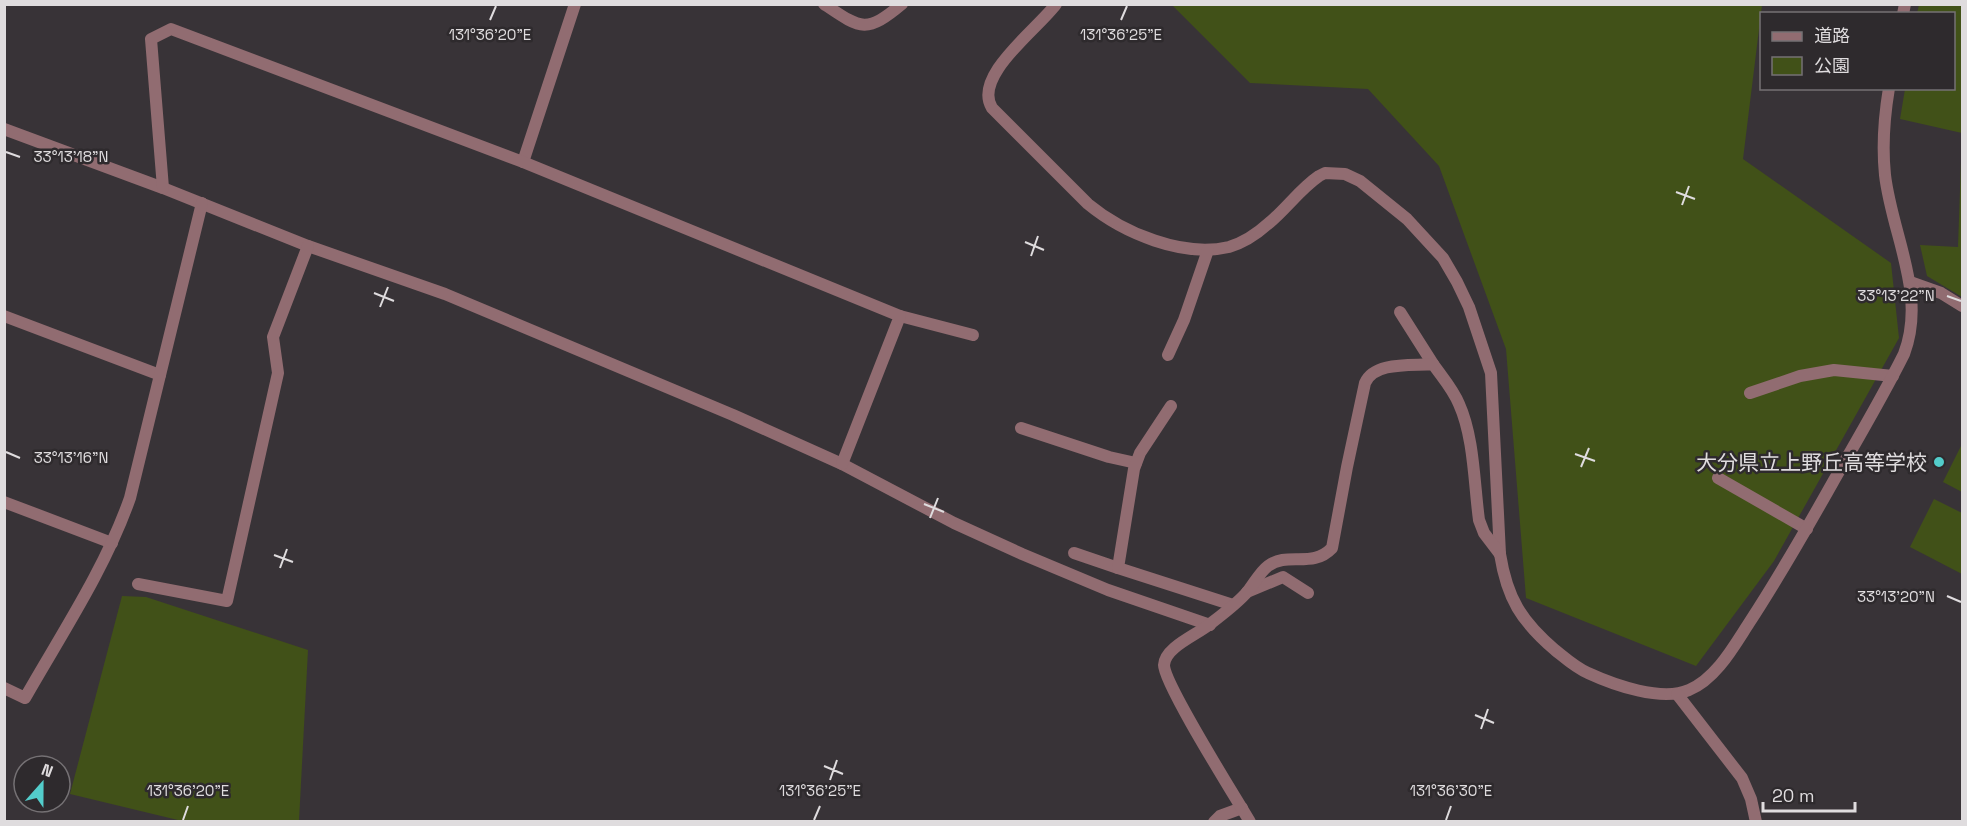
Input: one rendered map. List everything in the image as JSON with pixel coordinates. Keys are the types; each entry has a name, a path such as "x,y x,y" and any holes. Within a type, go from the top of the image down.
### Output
{"street":[{"path":"523,162 574,4"},
{"path":"824,4 849,22 858,25 871,25 883,20 902,4"},
{"path":"1056,4 1014,48 992,77 987,91 988,102 1088,204 1103,216 1116,224 1179,248 1208,250 1231,247 1251,237 1269,223 1312,180 1325,173 1345,174 1353,176 1407,219 1443,258 1469,308 1491,373 1500,554 1504,579 1512,600 1523,619 1544,640 1584,671 1605,680 1654,693 1677,694 1689,690 1706,680 1727,654 1780,576 1893,376 1910,339 1910,282 1886,177 1883,140 1889,90"},
{"path":"163,188 151,39 171,29 523,162 900,316 973,335"},
{"path":"4,129 202,203 308,246 446,294 733,415 842,464 954,523 1022,554 1108,590 1210,625"},
{"path":"4,688 25,698 112,543 130,498 202,203"},
{"path":"138,584 227,601 278,373 273,337 308,246"},
{"path":"1168,355 1184,320 1208,250"},
{"path":"1910,282 1941,293 1962,306"},
{"path":"1400,312 1459,403 1467,429 1479,520 1484,532 1500,554"},
{"path":"4,316 160,375"},
{"path":"842,464 900,316"},
{"path":"1250,822 1166,675 1164,664 1168,652 1210,625 1247,592 1270,564 1289,560 1311,560 1326,554 1332,548 1347,467 1368,377 1388,367 1433,364"},
{"path":"1750,393 1800,376 1834,370 1893,376"},
{"path":"1118,568 1134,469 1140,453 1171,406"},
{"path":"1021,428 1109,457 1136,463"},
{"path":"1718,478 1807,529"},
{"path":"4,502 112,543"},
{"path":"1074,554 1233,605"},
{"path":"1247,592 1283,577 1308,593"},
{"path":"1677,694 1742,778 1756,822"},
{"path":"1214,822 1220,816 1242,808"}],"green space":[{"path":"1172,5 1762,5 1743,159 1891,263 1899,338 1774,561 1696,666 1526,598 1506,349 1439,166 1368,89 1250,83"},
{"path":"1919,5 1962,5 1962,133 1900,119 1905,90 1955,90 1955,12 1917,12"},
{"path":"1962,133 1962,297 1927,276 1920,245 1958,247"},
{"path":"1962,444 1962,492 1943,482"},
{"path":"1934,499 1962,513 1962,574 1910,547"},
{"path":"122,596 146,597 308,650 299,821 182,821 72,794 72,786"}],"place":[{"name":"大分県立上野丘高等学校","path":"1939,462"}]}
